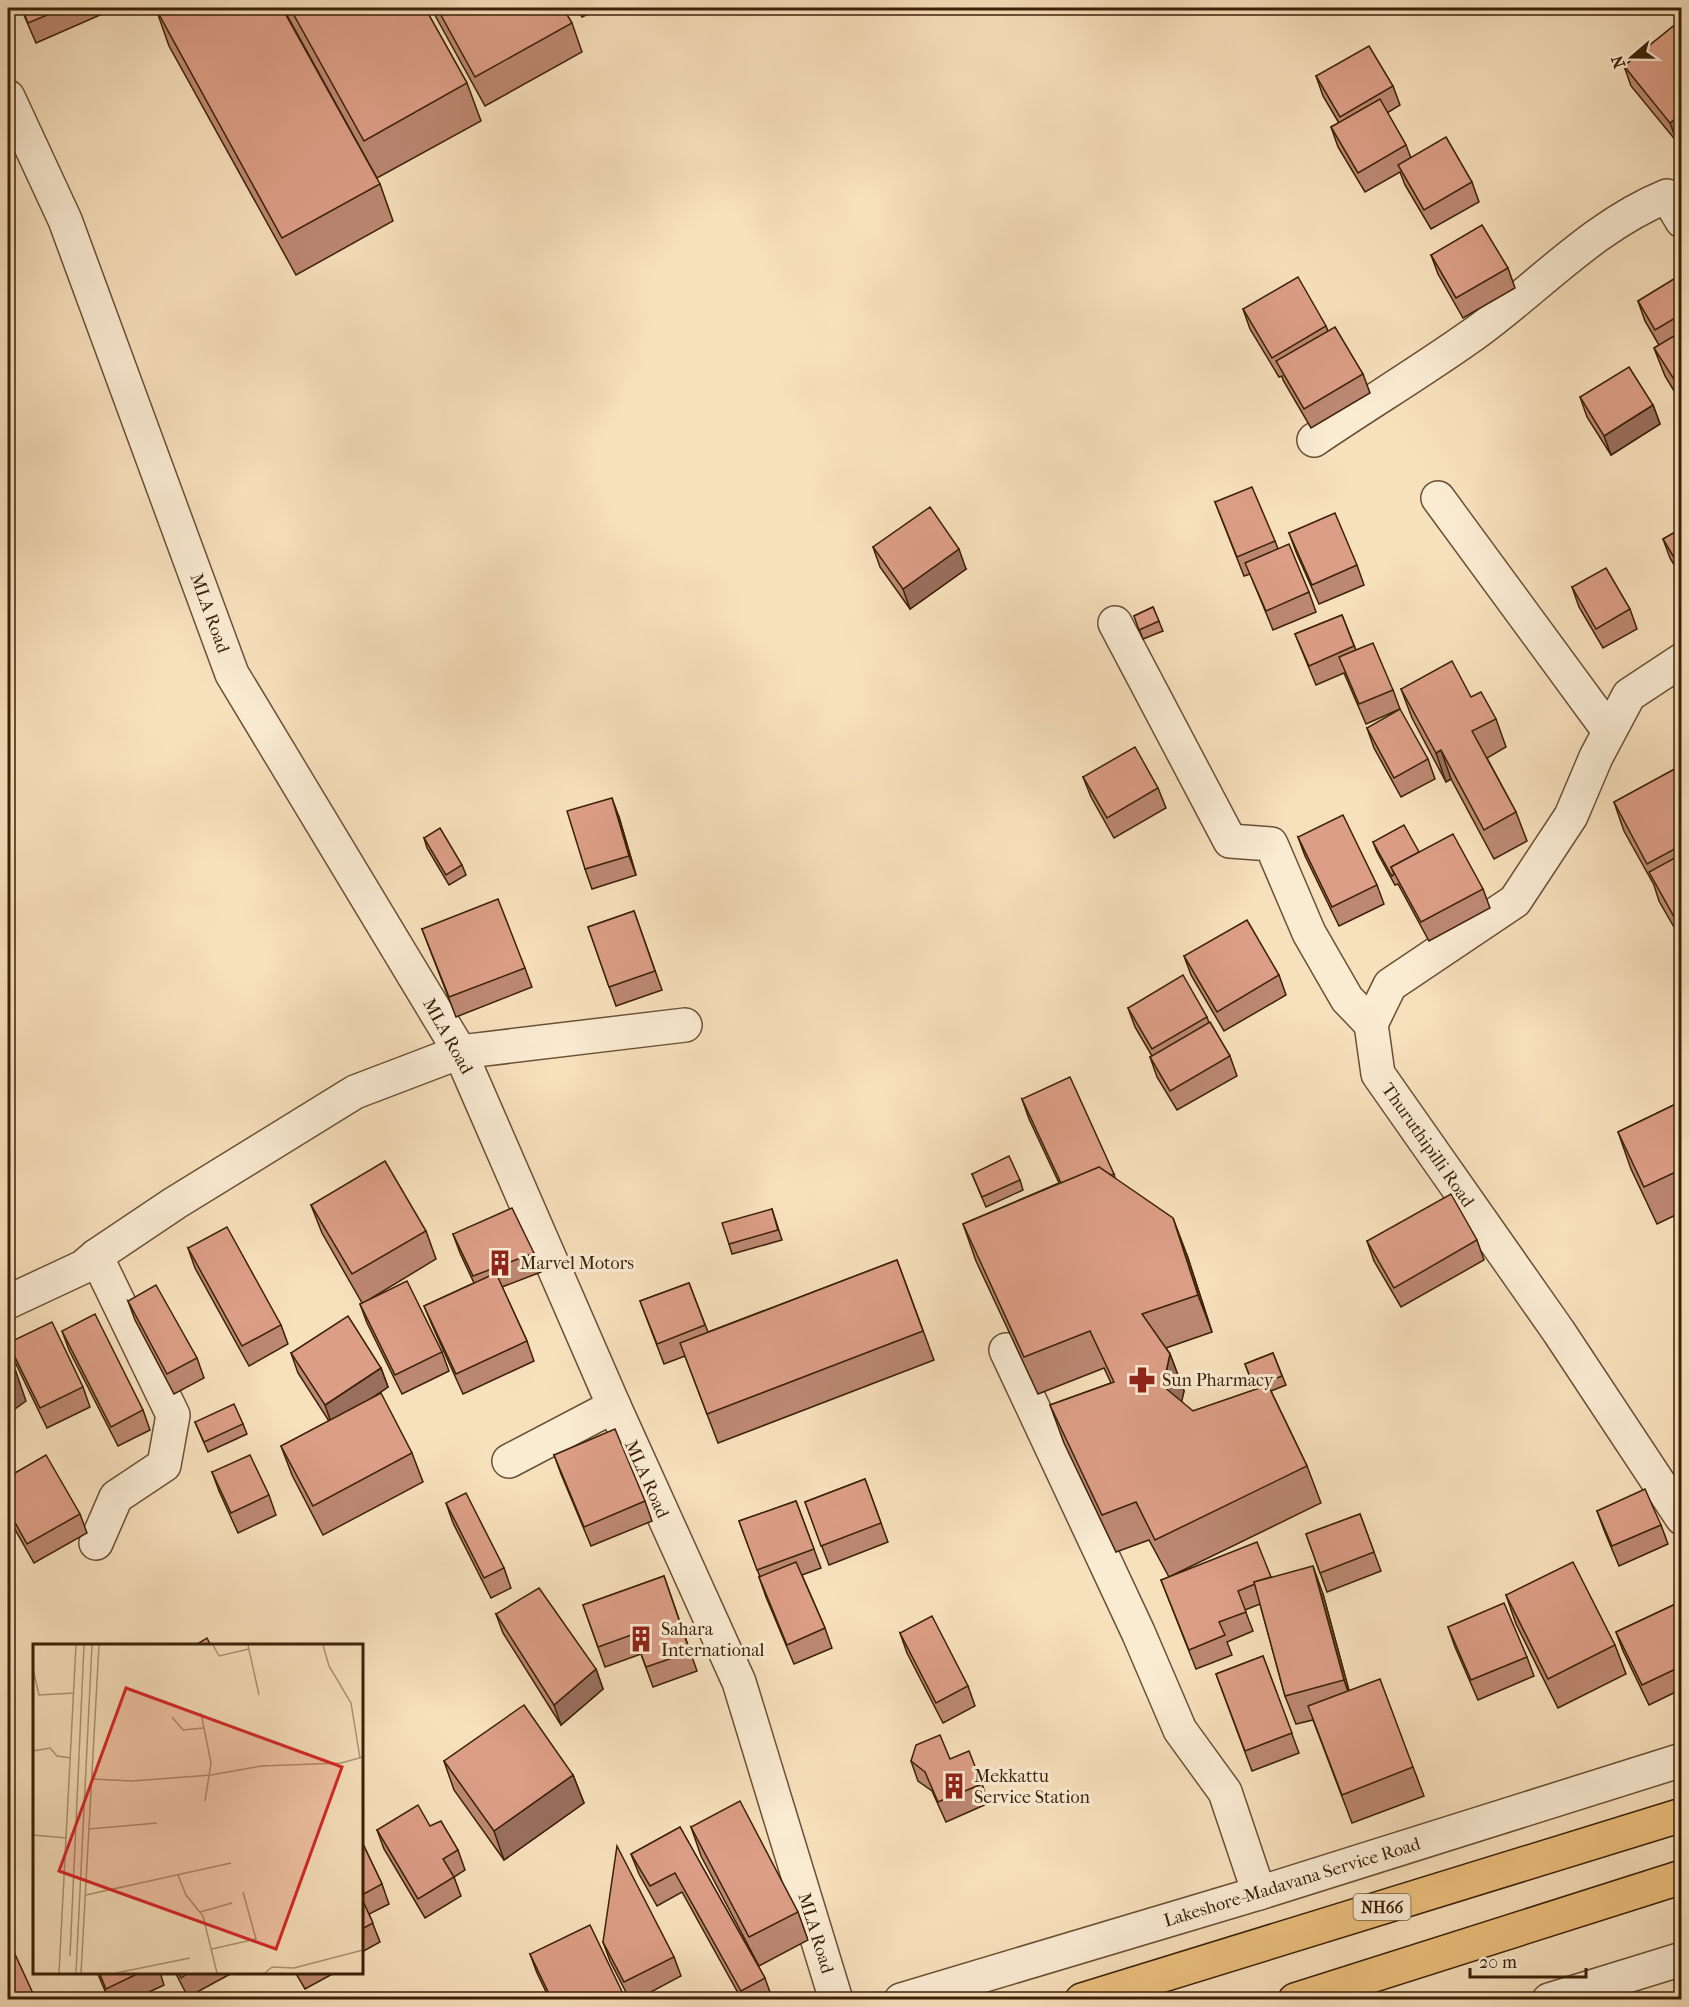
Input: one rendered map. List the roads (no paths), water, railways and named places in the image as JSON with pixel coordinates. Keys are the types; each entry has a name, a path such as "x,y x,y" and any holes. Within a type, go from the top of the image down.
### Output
{"highway":[{"name":"NH66","path":"1082,2000 1682,1815"},
{"path":"1295,2000 1682,1877"}],"street":[{"name":"MLA Road","path":"8,97 65,220 232,674 460,1052 614,1406 739,1682 836,2000"},
{"path":"1314,440 1474,334 1604,231 1650,203 1667,196 1682,221"},
{"path":"1438,498 1609,731"},
{"path":"1114,623 1230,841 1271,844 1309,933 1347,999 1371,1024 1390,985 1515,901 1571,816 1596,757 1629,694 1682,660"},
{"name":"Thuruthipilli Road","path":"1371,1024 1378,1074 1559,1332 1682,1518"},
{"path":"8,1302 83,1267 175,1203 355,1092 460,1052 685,1025"},
{"path":"96,1256 173,1415 164,1465 116,1497 96,1543"},
{"path":"1006,1350 1138,1632 1180,1730 1225,1792 1259,1893"},
{"path":"509,1461 614,1406"},
{"name":"Lakeshore-Madavana Service Road","path":"901,2000 1259,1893 1682,1760"},
{"path":"1550,2000 1682,1959"}],"place":[{"name":"Marvel Motors","path":"500,1263"},
{"name":"Sun Pharmacy","path":"1142,1380"},
{"name":"Sahara International","path":"641,1639"},
{"name":"Mekkattu Service Station","path":"954,1786"}]}
